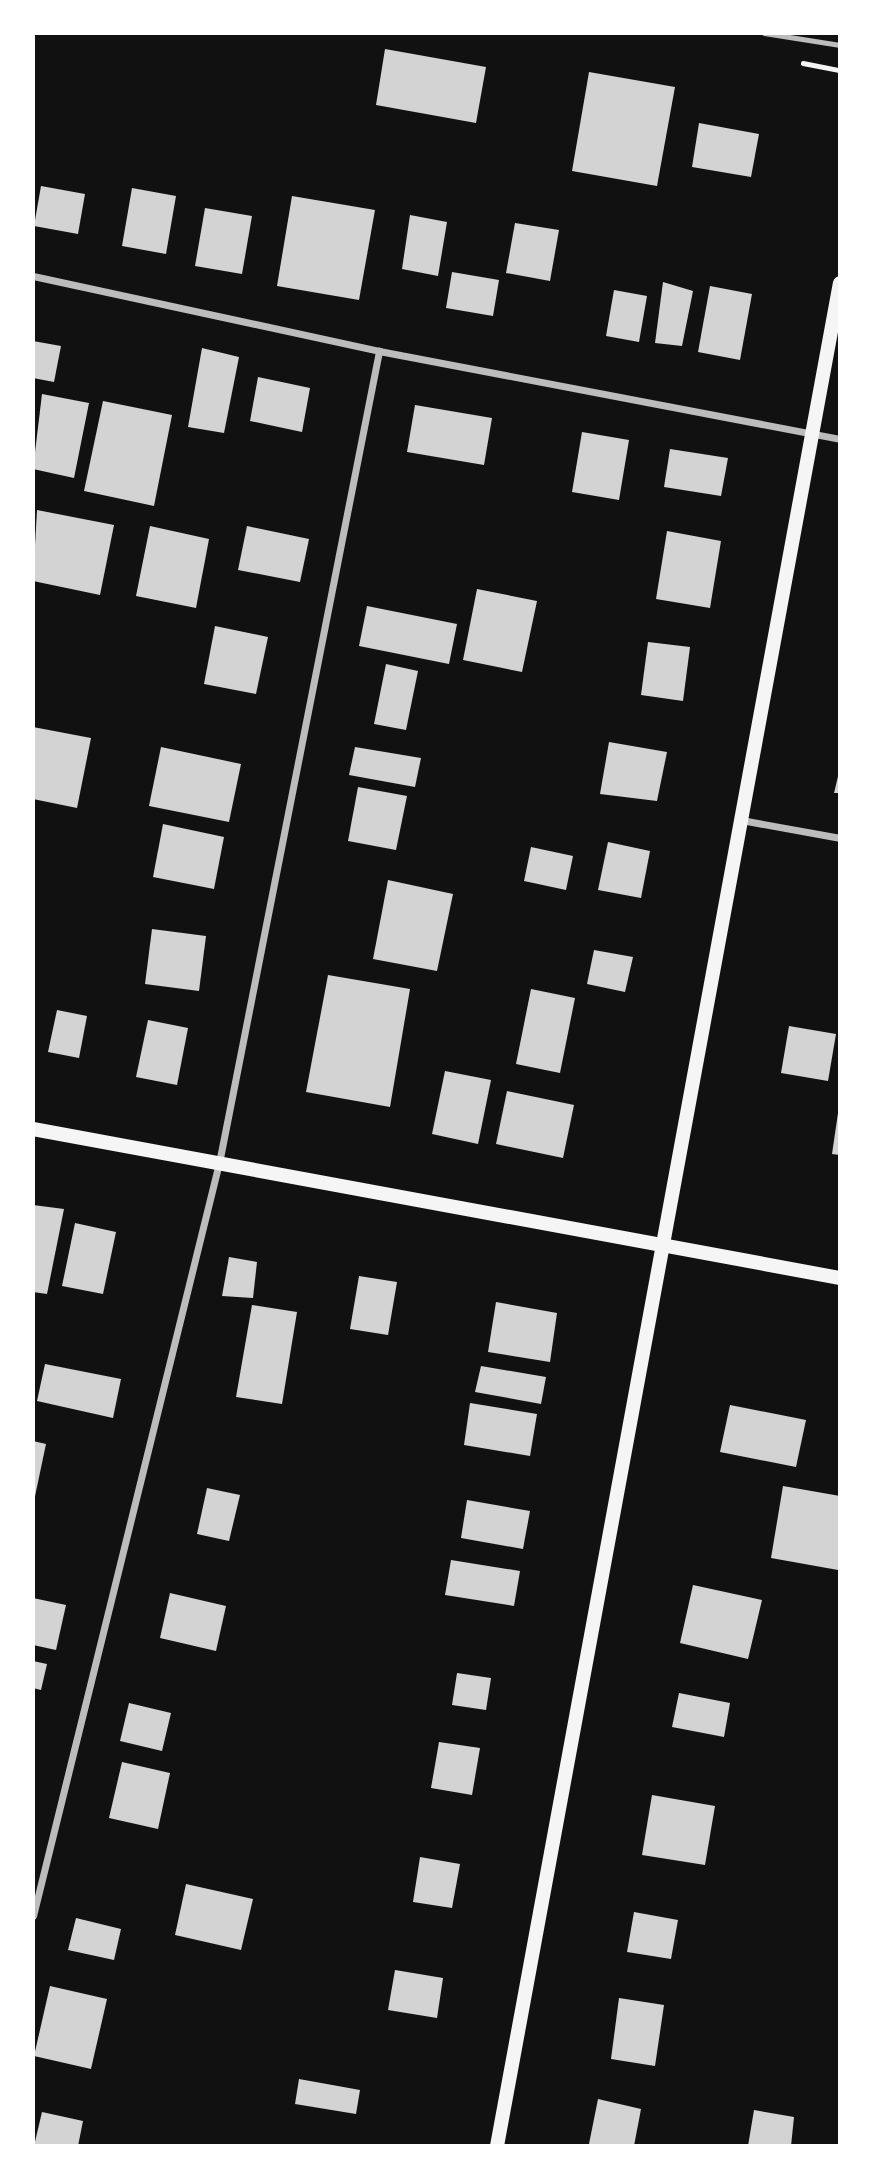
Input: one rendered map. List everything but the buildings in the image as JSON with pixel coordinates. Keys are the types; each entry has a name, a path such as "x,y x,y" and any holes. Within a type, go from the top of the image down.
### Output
{"main road":[{"path":"497,2146 658,1244 741,820 840,283"},
{"path":"33,1129 840,1278"}],"street":[{"path":"33,276 379,351 840,439"},
{"path":"33,1916 219,1163 379,351"},
{"path":"741,820 840,838"}],"lane":[{"path":"764,33 840,46"}],"path":[{"path":"788,60 840,70"}]}
